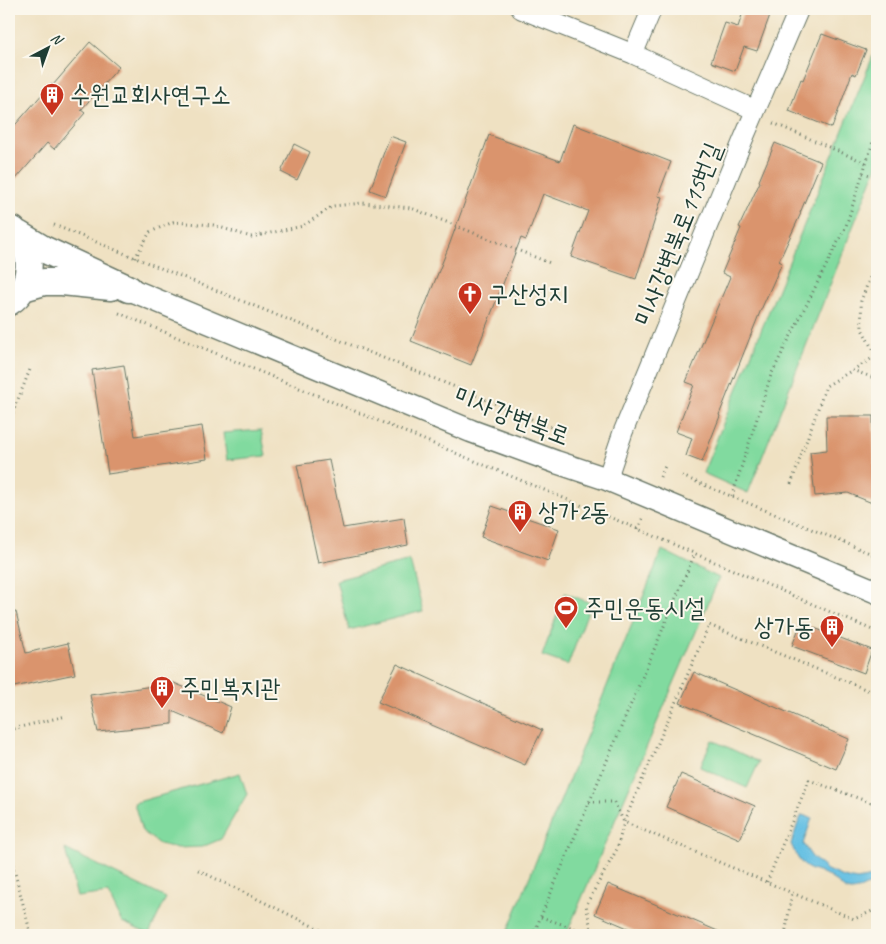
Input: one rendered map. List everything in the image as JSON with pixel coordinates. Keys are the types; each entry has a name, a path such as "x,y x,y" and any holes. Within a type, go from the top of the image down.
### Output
{"main road":[{"path":"13,230 43,249 129,289"},
{"path":"13,230 26,246 29,260 28,275 16,295"},
{"path":"16,295 44,282 129,289"}],"street":[{"path":"520,9 634,54 756,110"},
{"path":"634,54 652,9"},
{"name":"미사강변북로115번길","path":"607,479 631,414 799,9"},
{"name":"미사강변북로","path":"129,289 471,431 607,479 877,592"}],"path":[{"path":"773,122 866,163"},
{"path":"732,496 771,375 846,226 877,129"},
{"path":"863,174 877,177"},
{"path":"135,258 150,232 173,222 213,225 251,237 304,226 333,206 363,203 411,208 550,263"},
{"path":"52,224 560,431"},
{"path":"790,484 826,386 876,356 862,329 861,301 877,259"},
{"path":"119,313 695,553 877,632"},
{"path":"9,422 31,367"},
{"path":"851,370 877,379"},
{"path":"682,476 877,556"},
{"path":"533,935 695,553"},
{"path":"594,935 586,905 617,849 624,822 710,625 877,694"},
{"path":"9,727 12,729 66,716"},
{"path":"767,882 809,780 877,805"},
{"path":"589,802 614,802 624,822 854,919 877,909"},
{"path":"9,850 31,935"},
{"path":"198,870 331,935"},
{"path":"785,935 792,892"},
{"path":"541,917 594,935"}],"green space":[{"path":"877,46 877,166 748,493 703,473"},
{"path":"261,430 266,456 227,460 223,433"},
{"path":"662,550 719,578 566,935 506,935"},
{"path":"410,561 423,611 349,630 336,580"},
{"name":"주민운동시설","path":"565,593 591,603 568,665 542,656"},
{"path":"712,740 759,762 747,788 700,767"},
{"path":"240,773 247,794 221,839 202,847 178,848 159,844 142,831 134,803"},
{"path":"65,849 166,898 149,934 122,922 108,893 77,897"}],"water":[{"path":"802,815 812,818 803,844 812,857 827,870 843,877 857,880 877,876 877,885 869,885 849,891 825,874 806,867 797,857 791,844"}],"building":[{"path":"744,9 754,9 770,15 757,51 744,47 735,71 711,62 725,23 738,27"},
{"path":"822,34 866,50 856,75 852,73 832,128 789,111 801,79 803,80"},
{"path":"90,42 119,67 81,110 85,113 54,149 47,143 9,187 9,132"},
{"path":"573,124 671,162 658,196 662,197 636,279 571,257 588,211 543,194 526,240 521,238 471,365 411,341 450,243 489,135 560,161"},
{"path":"390,136 406,142 386,196 370,190"},
{"path":"775,143 821,162 801,213 779,261 782,263 760,312 702,462 686,456 692,438 676,432 694,385 686,382 730,277 722,273 741,228 739,227 760,182"},
{"path":"294,144 310,152 297,180 281,172"},
{"path":"124,365 135,436 202,426 207,459 108,474 92,370"},
{"path":"826,416 873,416 874,464 877,465 877,505 848,493 815,496 810,452 827,450"},
{"path":"329,460 343,528 404,518 408,545 318,563 297,465"},
{"name":"상가2동","path":"492,506 559,529 548,561 481,537"},
{"path":"16,612 26,653 68,643 75,674 9,688 9,613"},
{"name":"상가동","path":"801,623 872,650 864,673 792,646"},
{"path":"397,664 542,730 525,765 378,702"},
{"path":"694,672 849,739 836,769 680,703"},
{"name":"주민복지관","path":"174,683 231,707 223,733 172,711 172,724 98,732 90,695"},
{"path":"681,774 755,806 740,839 666,807"},
{"path":"608,884 727,935 644,935 595,914"}],"place":[{"name":"수원교회사연구소","path":"52,116"},
{"name":"구산성지","path":"470,315"},
{"name":"상가2동","path":"520,533"},
{"name":"주민운동시설","path":"566,629"},
{"name":"상가동","path":"832,648"},
{"name":"주민복지관","path":"162,709"}]}
